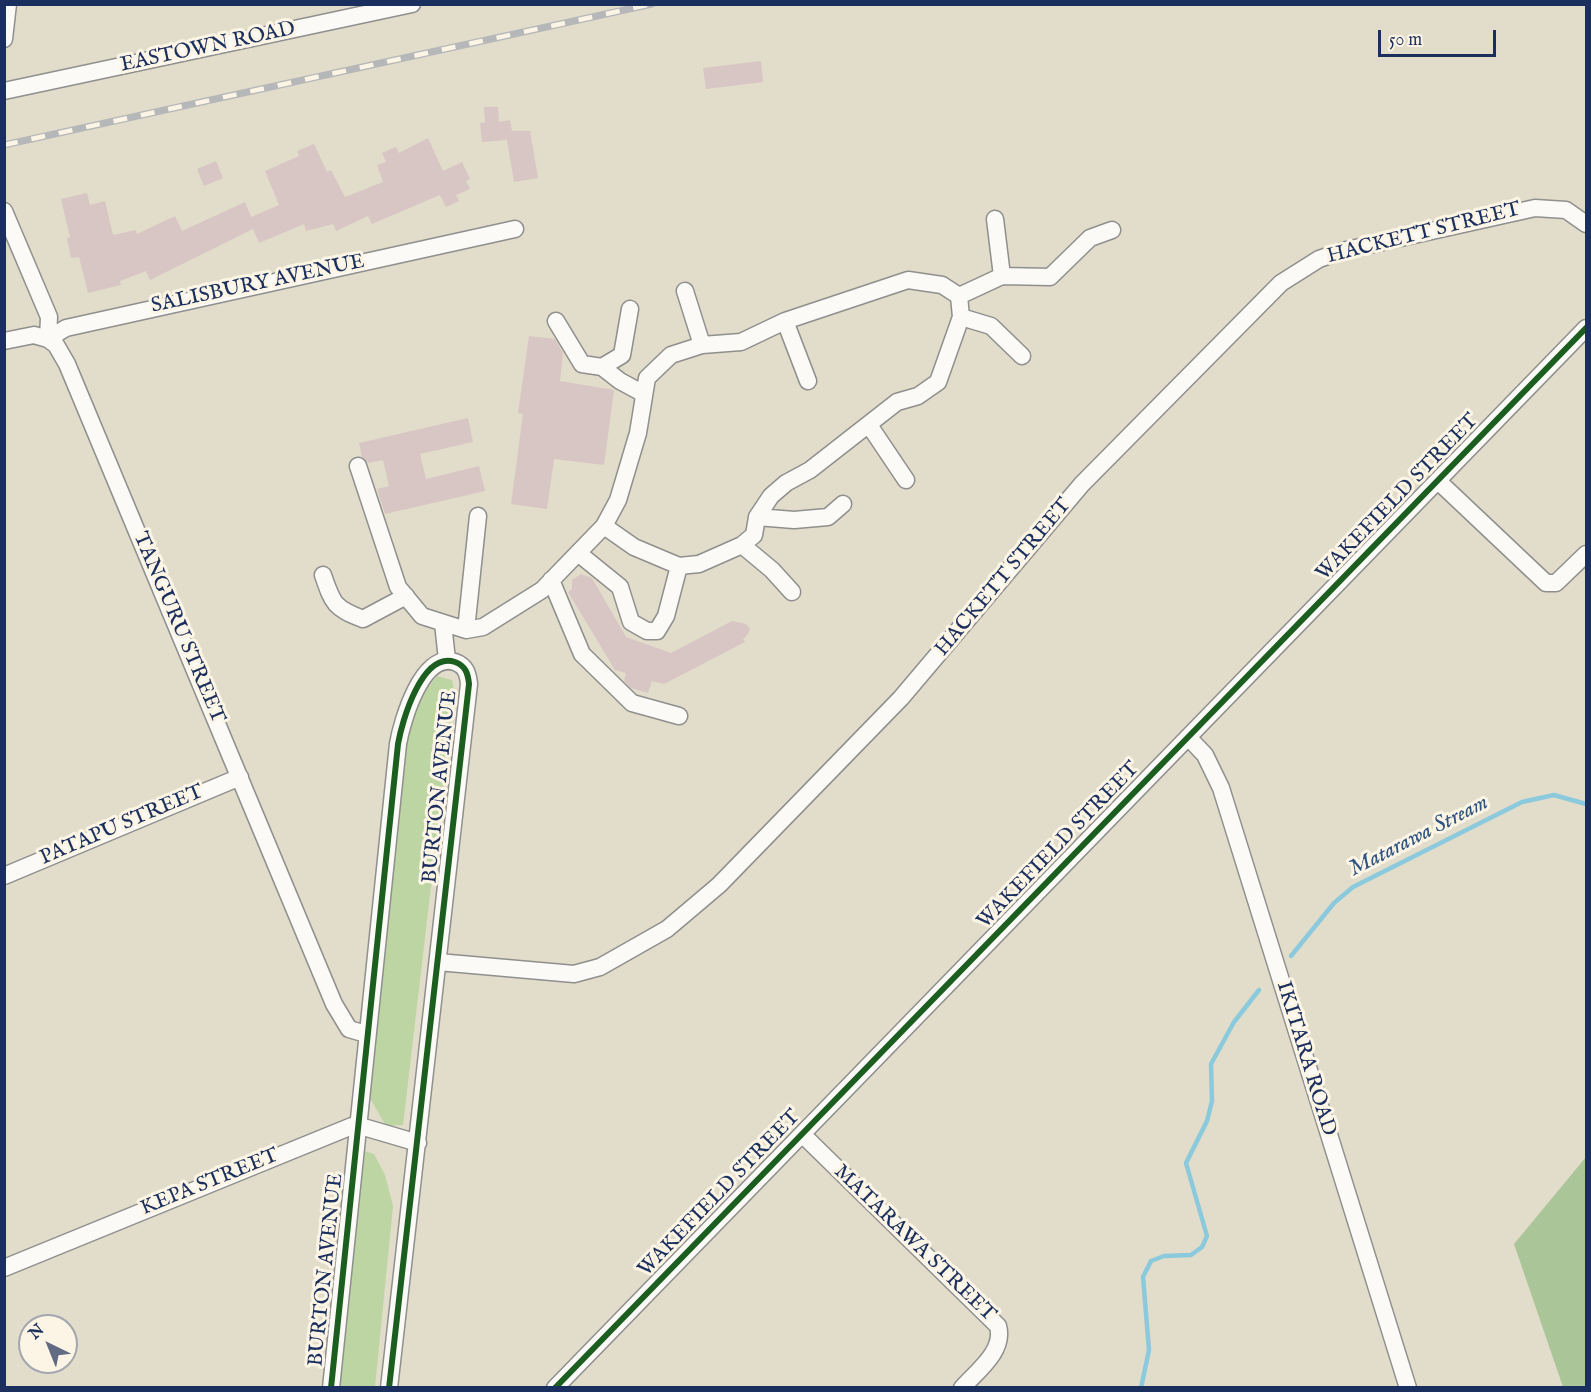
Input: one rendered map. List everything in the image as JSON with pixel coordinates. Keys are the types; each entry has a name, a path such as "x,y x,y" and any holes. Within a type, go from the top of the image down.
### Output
{"street":[{"path":"4,39 8,4"},
{"name":"EASTOWN ROAD","path":"5,90 412,4"},
{"name":"HACKETT STREET","path":"438,962 557,974 580,973 600,967 685,916 719,885 902,698 1082,484 1262,300 1299,271 1342,251 1534,208 1566,210 1587,224"},
{"path":"4,211 49,317 48,339"},
{"path":"995,219 1002,276"},
{"name":"SALISBURY AVENUE","path":"4,340 34,335 48,339 66,328 516,229"},
{"path":"959,296 1002,276 1050,277 1090,237 1112,230"},
{"path":"358,466 398,587 422,616 466,630 483,627 542,590 604,526 618,501 638,433 647,378 671,355 702,345 741,342 784,321 908,280 942,285 959,296"},
{"path":"685,291 702,345"},
{"path":"604,526 634,547 679,566 699,564 742,545 754,535 757,517 771,496 786,483 810,470 897,402 918,396 938,382 961,317 959,296"},
{"path":"602,367 622,355 630,309"},
{"path":"961,317 991,326 1022,356"},
{"path":"556,321 582,364 602,367 644,394"},
{"path":"784,321 808,381"},
{"name":"WAKEFIELD STREET","path":"555,1388 1587,327"},
{"name":"TANGURU STREET","path":"48,339 56,345 67,364 339,1015 349,1029 366,1034"},
{"path":"869,425 906,480"},
{"path":"1438,481 1546,583 1556,583 1587,554"},
{"path":"757,517 794,520 828,517 843,504"},
{"path":"466,630 478,516"},
{"path":"742,545 772,570 792,592"},
{"path":"578,553 620,587 631,622 647,631 657,631 666,616 679,566"},
{"path":"323,575 334,604 342,611 363,619 406,596"},
{"path":"551,580 582,654 632,703 679,716"},
{"path":"443,623 447,660"},
{"name":"BURTON AVENUE","path":"331,1388 360,1126 366,1034 402,720 427,673 435,665 447,660 462,666 468,673 469,684 389,1388"},
{"name":"IKITARA ROAD","path":"1188,737 1205,755 1221,788 1408,1388"},
{"name":"PATAPU STREET","path":"4,876 240,777"},
{"name":"KEPA STREET","path":"4,1268 340,1129 360,1126 418,1143"},
{"name":"MATARAWA STREET","path":"802,1134 998,1326 1000,1334 994,1352 962,1388"}],"green space":[{"path":"437,676 452,680 454,690 403,1125 386,1126 363,1086 397,745 419,699"},
{"path":"364,1151 374,1154 385,1175 393,1206 375,1387 330,1388 359,1155"},
{"path":"1586,1157 1586,1387 1563,1387 1514,1244"}],"building":[{"path":"761,61 763,82 706,89 703,68"},
{"path":"484,107 498,107 499,122 510,120 512,131 530,131 538,178 514,182 507,140 482,142 480,123 485,122"},
{"path":"428,138 443,171 462,162 470,179 466,181 470,189 456,195 459,201 446,207 440,195 372,224 368,216 336,231 333,224 306,231 304,224 259,243 253,229 150,280 146,271 120,281 121,285 88,293 79,257 71,258 67,238 70,237 61,199 87,193 90,205 105,201 113,235 136,230 137,234 175,216 182,231 245,202 251,217 279,205 265,171 299,156 297,151 314,144 327,172 331,170 345,197 383,182 377,165 386,162 382,153 396,147 399,153"},
{"path":"216,161 223,178 204,186 197,169"},
{"path":"529,336 555,339 563,353 560,381 614,390 604,465 554,459 547,509 511,504 523,414 518,413"},
{"path":"468,418 473,442 420,454 426,479 479,466 485,491 385,514 377,489 389,486 383,460 368,463 362,457 359,443"},
{"path":"581,574 592,578 626,637 671,653 732,621 746,624 750,629 743,639 745,642 664,684 652,681 648,693 631,688 624,681 626,673 615,670 568,592 572,589 572,580"}],"waterway":[{"name":"Matarawa Stream","path":"1291,956 1334,903 1353,887 1522,802 1554,795 1586,804"},
{"name":"Matarawa Stream","path":"1141,1388 1149,1350 1143,1277 1151,1261 1164,1256 1191,1255 1202,1247 1207,1236 1186,1163 1207,1121 1212,1101 1211,1064 1234,1022 1259,990"}],"railway":[{"path":"4,145 652,4"}],"cycle path":[{"path":"555,1388 1586,328"},
{"path":"331,1388 398,744 404,720 416,690 433,667 443,661 455,662 462,666 466,671 469,684 389,1388"}]}
